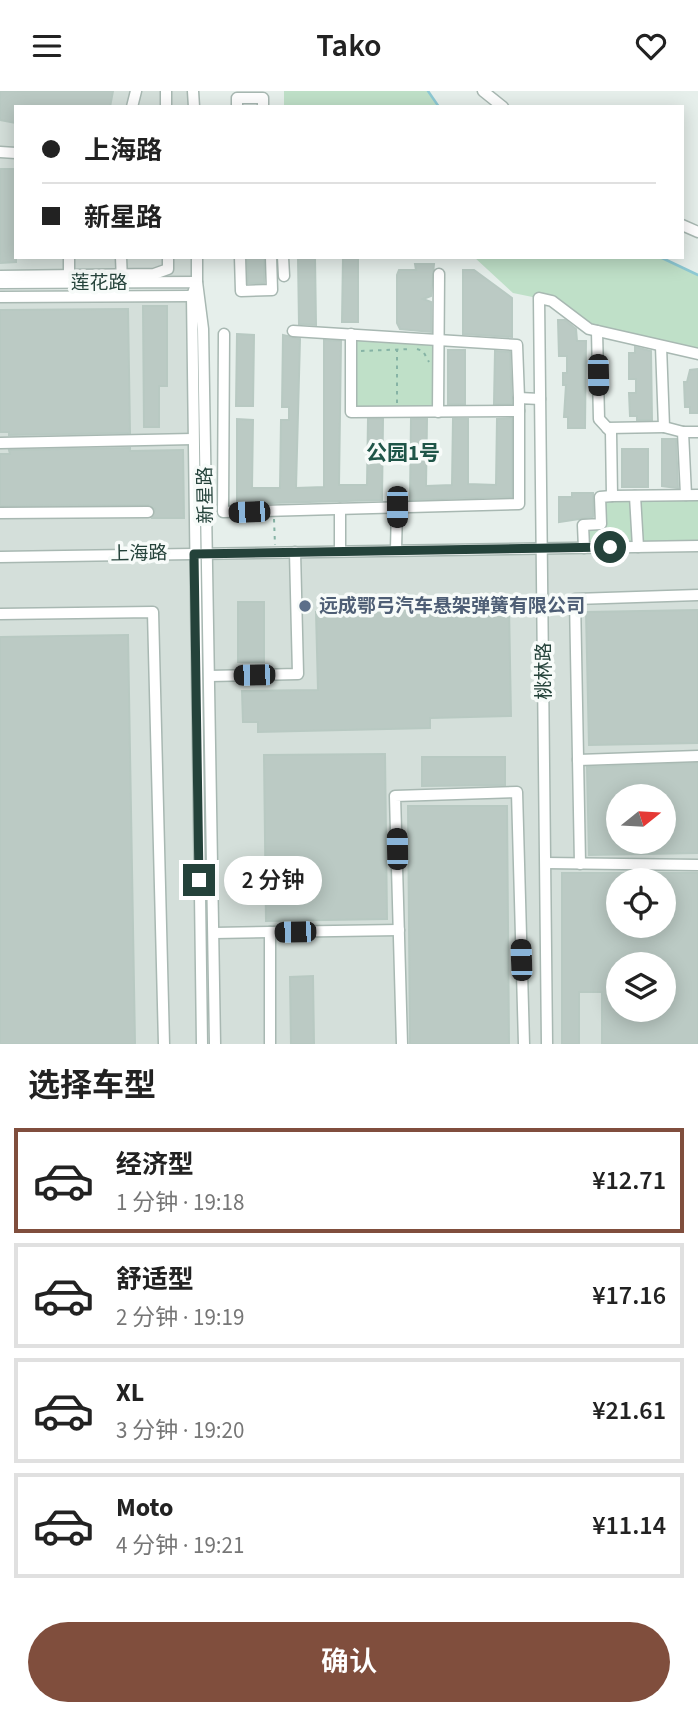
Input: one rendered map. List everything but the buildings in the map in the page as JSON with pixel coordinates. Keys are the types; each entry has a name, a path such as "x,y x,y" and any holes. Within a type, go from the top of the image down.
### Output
{"street":[{"path":"484,91 486,97 500,105"},
{"path":"237,105 237,99 263,98 263,105"},
{"path":"0,276 69,279 69,259"},
{"path":"121,259 122,279 168,269 168,259"},
{"path":"192,296 197,282 197,259"},
{"path":"240,259 241,291 272,290 271,259"},
{"path":"283,259 284,276"},
{"path":"438,412 439,274"},
{"name":"莲花路","path":"0,283 69,279 197,282"},
{"name":"新星路","path":"197,282 203,329 215,1044"},
{"name":"莲花路","path":"0,297 192,296"},
{"name":"新星路","path":"192,296 202,1044"},
{"name":"桃林路","path":"547,1044 539,298 552,300 589,329 597,331"},
{"path":"225,334 223,512 519,504 517,345 293,331"},
{"path":"612,496 611,432 599,419 597,331 698,354"},
{"path":"351,334 351,412 519,411"},
{"path":"661,346 664,427"},
{"path":"519,398 540,399"},
{"path":"607,428 664,427 683,432 698,432"},
{"path":"683,432 686,495"},
{"path":"0,443 193,439"},
{"path":"584,548 583,525 601,524 600,497 698,495"},
{"path":"635,496 638,547"},
{"path":"396,550 397,507"},
{"path":"340,509 340,551"},
{"path":"0,513 148,512"},
{"name":"上海路","path":"0,557 698,546"},
{"path":"209,676 298,674 295,552"},
{"path":"580,864 575,599 698,595"},
{"path":"0,614 153,612 164,1044"},
{"path":"578,760 698,756"},
{"path":"402,1044 395,796 517,792 524,1044"},
{"path":"546,863 698,865"},
{"path":"214,933 399,930"},
{"path":"270,932 270,1044"}],"path":[{"path":"397,348 397,412"},
{"path":"359,356 368,349 397,348 423,351 429,362"},
{"path":"274,511 275,552"}],"shaded area":[{"path":"0,91 193,91 193,105 14,105 14,259 197,259 197,282 0,278"},
{"path":"189,296 202,1044 0,1044 0,297"},
{"path":"698,546 698,1044 215,1044 207,553"}],"green space":[{"path":"284,91 428,91 438,105 284,105"},
{"path":"476,259 664,259 698,275 698,354 589,329 552,301 513,293"},
{"path":"351,334 439,340 438,412 351,412"},
{"path":"698,495 698,546 584,548 583,525 601,524 600,497"}],"waterway":[{"path":"428,91 438,105"},
{"path":"664,259 698,275"}],"place":[{"name":"远成鄂弓汽车悬架弹簧有限公司","path":"305,606"}],"district":[{"name":"公园1号","path":"403,453"}],"route":[{"path":"199,880 194,554 610,547"}]}
